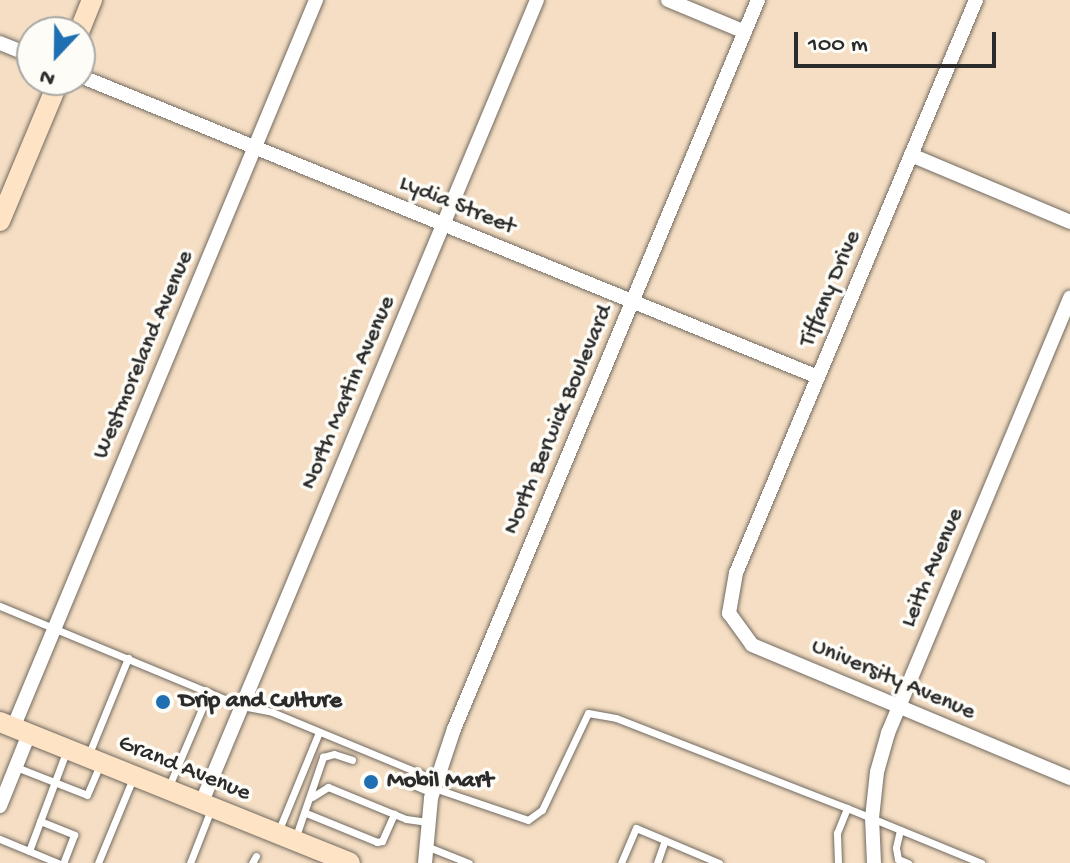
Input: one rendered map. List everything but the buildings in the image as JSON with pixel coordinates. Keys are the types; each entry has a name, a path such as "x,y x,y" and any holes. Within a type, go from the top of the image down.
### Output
{"main road":[{"path":"0,221 52,96"},
{"name":"Grand Avenue","path":"14,728 350,863"}],"street":[{"name":"Westmoreland Avenue","path":"0,806 16,767 14,728 316,0"},
{"name":"North Martin Avenue","path":"206,806 242,706 537,0"},
{"path":"668,0 745,32"},
{"name":"North Berwick Boulevard","path":"425,863 434,787 454,729 758,0"},
{"name":"Tiffany Drive","path":"730,595 976,0"},
{"name":"Lydia Street","path":"96,82 818,377"},
{"path":"911,155 1070,222"},
{"name":"Leith Avenue","path":"874,863 872,818 877,772 899,707 1070,298"},
{"name":"University Avenue","path":"730,595 729,613 752,645 1070,778"}],"lane":[{"path":"0,606 242,706 272,712 434,787 528,820 542,810 588,713 616,718 978,862"},
{"path":"16,767 87,795 94,760 128,658"},
{"path":"168,790 209,692"},
{"path":"286,838 319,732"},
{"path":"29,851 67,750"},
{"path":"286,838 306,813 312,797 313,780 323,757 334,754 352,760"},
{"path":"98,863 134,776"},
{"path":"399,779 434,787"},
{"path":"312,797 328,787 394,814 428,822"},
{"path":"190,863 206,806"},
{"path":"838,863 837,833 847,808"},
{"path":"306,813 377,842 382,841 394,814"},
{"path":"0,839 60,863 74,835 40,821"},
{"path":"621,863 636,828 702,860 719,863"},
{"path":"900,830 896,848 898,859 908,863"},
{"path":"657,863 665,840"},
{"path":"426,846 469,863"}],"place":[{"name":"Drip and Culture","path":"163,702"},
{"name":"Mobil Mart","path":"371,782"}]}
